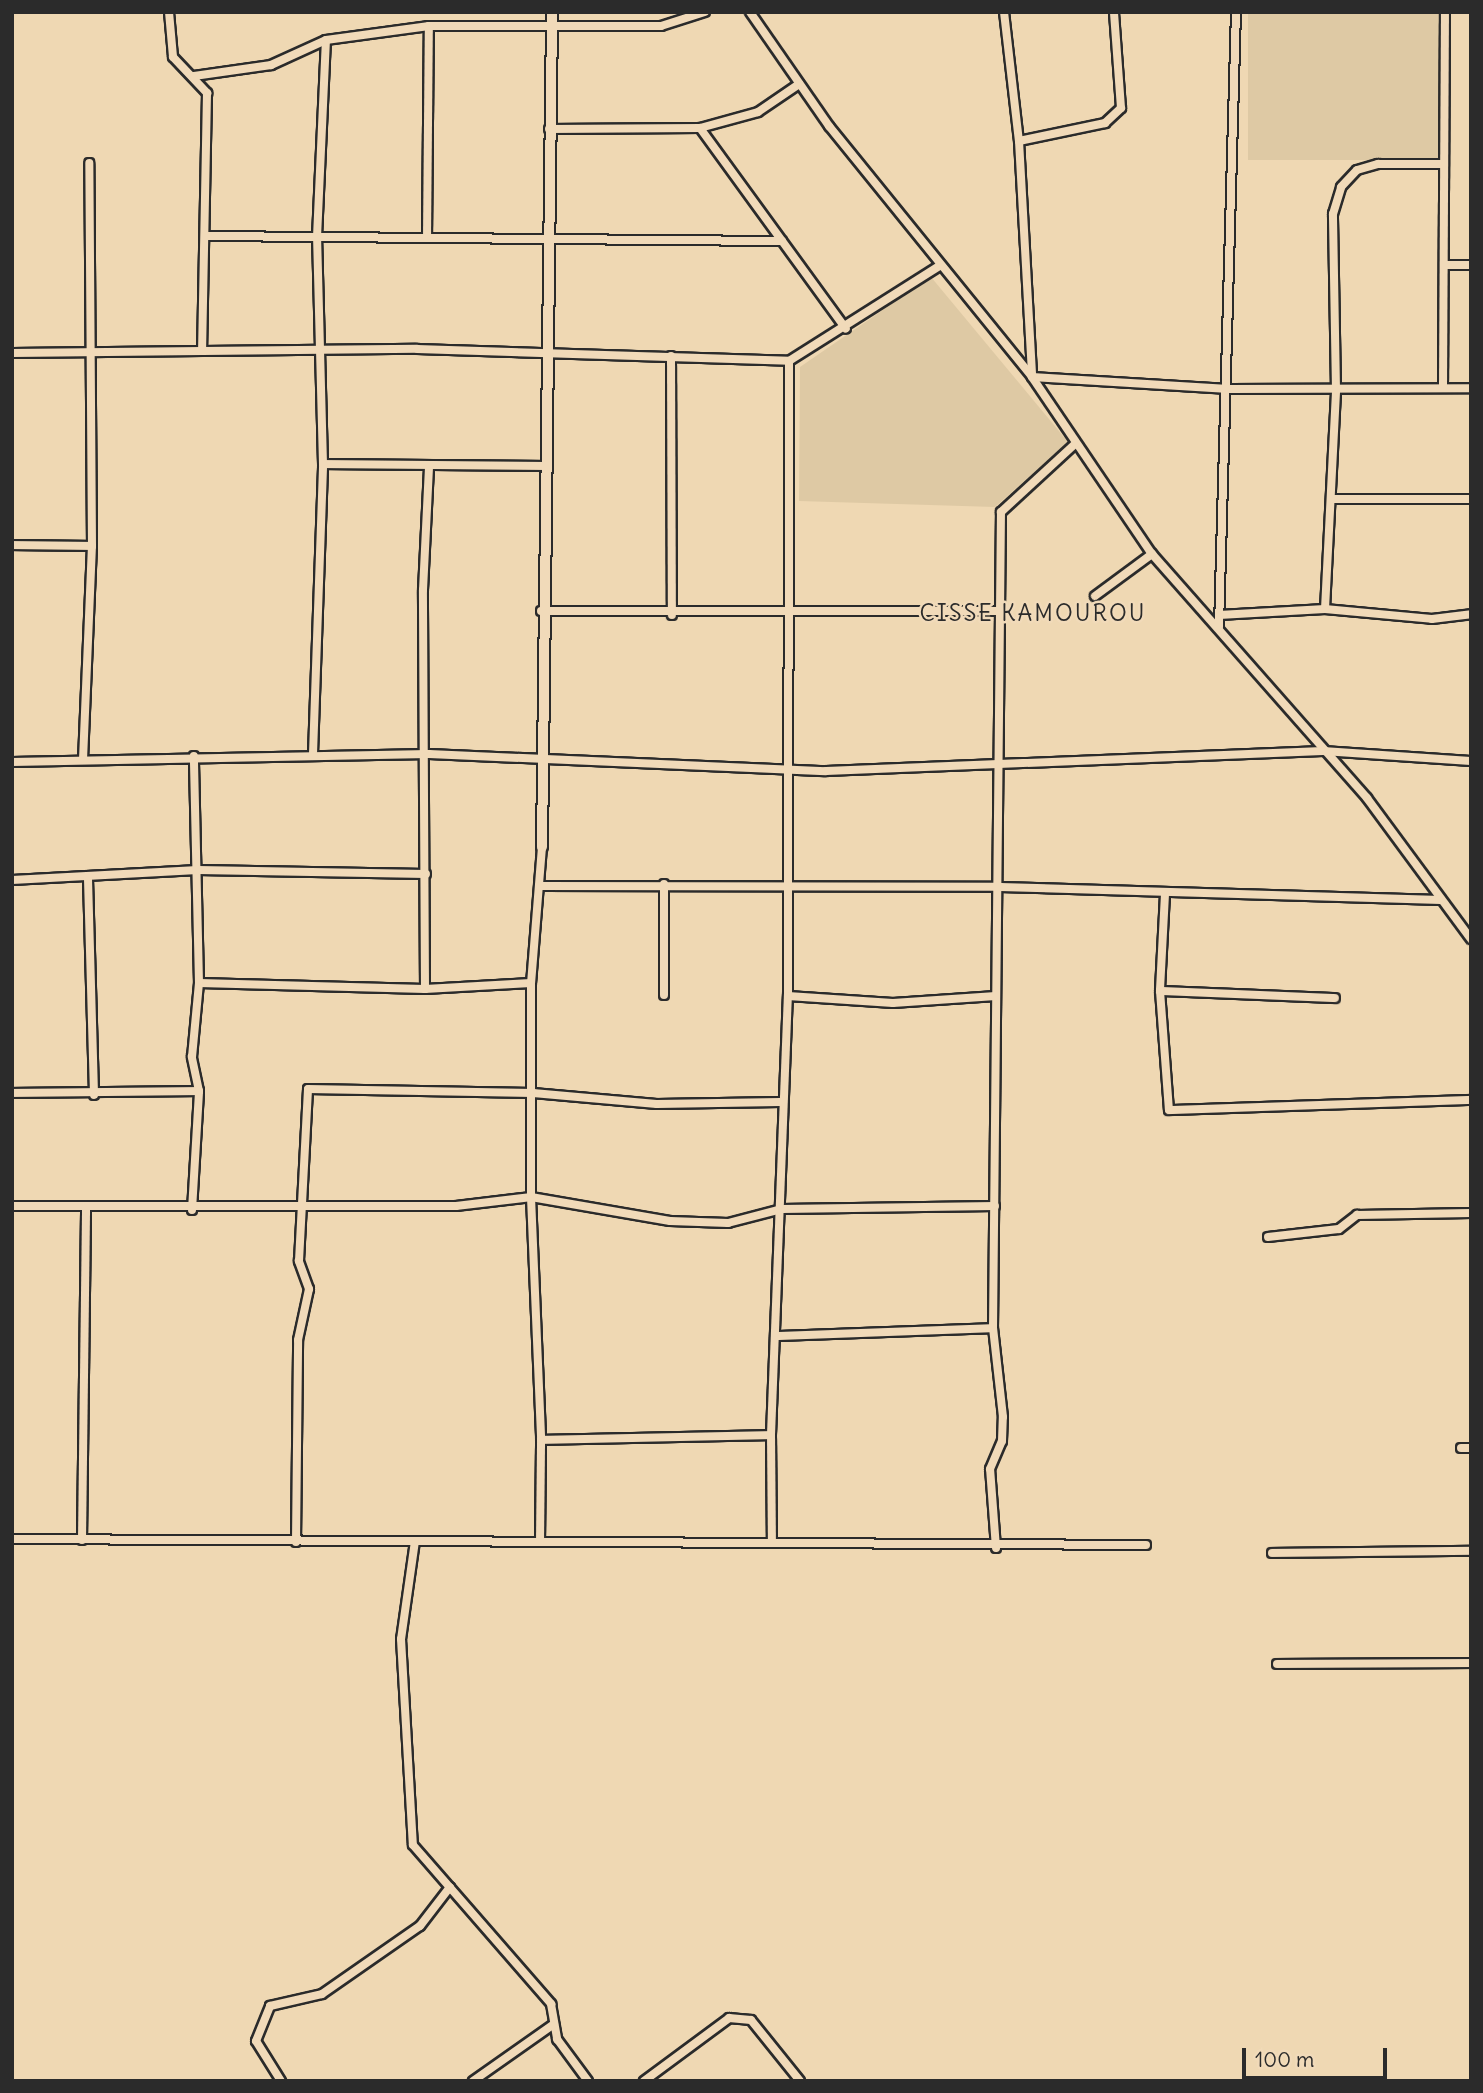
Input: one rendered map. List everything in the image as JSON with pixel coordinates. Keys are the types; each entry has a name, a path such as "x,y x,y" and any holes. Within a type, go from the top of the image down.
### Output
{"street":[{"path":"169,12 169,50 207,93 202,351"},
{"path":"194,76 271,65 326,40 429,26 551,18 661,26 705,12"},
{"path":"750,12 799,83 939,267 1032,377 1152,554 1219,627 1398,837 1471,939"},
{"path":"1004,12 1019,141 1032,377"},
{"path":"1019,141 1105,123 1121,108 1114,12"},
{"path":"1219,627 1228,389 1236,12"},
{"path":"1443,388 1446,265 1442,163 1445,12"},
{"path":"541,1541 541,1440 531,1196 531,983 542,847 541,611 551,18"},
{"path":"427,238 429,26"},
{"path":"313,754 323,464 317,237 326,40"},
{"path":"549,130 700,128 758,112 799,83"},
{"path":"700,128 846,328"},
{"path":"83,760 92,546 94,354 89,163"},
{"path":"1325,609 1336,390 1333,214 1341,187 1357,170 1378,164 1442,163"},
{"path":"205,236 549,242 782,241"},
{"path":"1446,265 1471,265"},
{"path":"12,353 322,352 671,356 789,361 846,328 939,267"},
{"path":"671,356 672,615"},
{"path":"772,1542 771,1435 782,1209 776,1172 788,996 790,885 788,769 792,610 789,361"},
{"path":"1032,377 1228,389 1471,388"},
{"path":"996,1548 990,1469 1002,1441 1003,1417 993,1328 996,996 1000,887 1000,512 1075,444"},
{"path":"323,464 544,466"},
{"path":"425,989 429,754 423,590 429,467"},
{"path":"1332,499 1471,499"},
{"path":"12,545 92,546"},
{"path":"1095,596 1152,554"},
{"path":"1219,615 1325,609 1432,619 1471,614"},
{"path":"541,611 672,615 792,610 1001,611"},
{"path":"12,762 194,756 429,754 542,761 788,769 999,767 1323,751 1471,761"},
{"path":"192,1210 199,1091 192,1058 199,983 194,756"},
{"path":"12,880 88,879 198,870 426,874"},
{"path":"88,879 94,1095"},
{"path":"540,886 664,884 1000,887 1165,894 1441,900"},
{"path":"664,884 664,995"},
{"path":"1165,894 1160,991 1169,1110 1471,1100"},
{"path":"199,983 425,989 531,983"},
{"path":"1160,991 1335,998"},
{"path":"788,996 893,1003 996,996"},
{"path":"296,1542 298,1340 309,1289 299,1261 306,1205 308,1089 533,1093 657,1104 780,1102"},
{"path":"12,1093 94,1095 199,1091"},
{"path":"12,1206 192,1210 306,1205 456,1206 531,1196 670,1221 728,1223 782,1209 995,1206"},
{"path":"82,1540 86,1206"},
{"path":"1268,1237 1339,1228 1357,1215 1471,1213"},
{"path":"776,1336 993,1328"},
{"path":"541,1440 771,1435"},
{"path":"1461,1448 1471,1448"},
{"path":"12,1539 772,1542 996,1548 1146,1545"},
{"path":"415,1541 401,1639 408,1805 413,1844 551,2004 556,2039 588,2081"},
{"path":"1272,1553 1471,1551"},
{"path":"1277,1664 1471,1664"},
{"path":"281,2081 256,2041 271,2006 322,1994 420,1926 450,1886"},
{"path":"644,2081 729,2018 751,2020 800,2081"},
{"path":"473,2081 554,2024"}],"shaded area":[{"path":"1248,12 1442,12 1442,160 1248,160"},
{"path":"931,277 1068,442 995,507 799,501 800,367"}],"district":[{"name":"CISSE KAMOUROU","path":"1033,613"}]}
